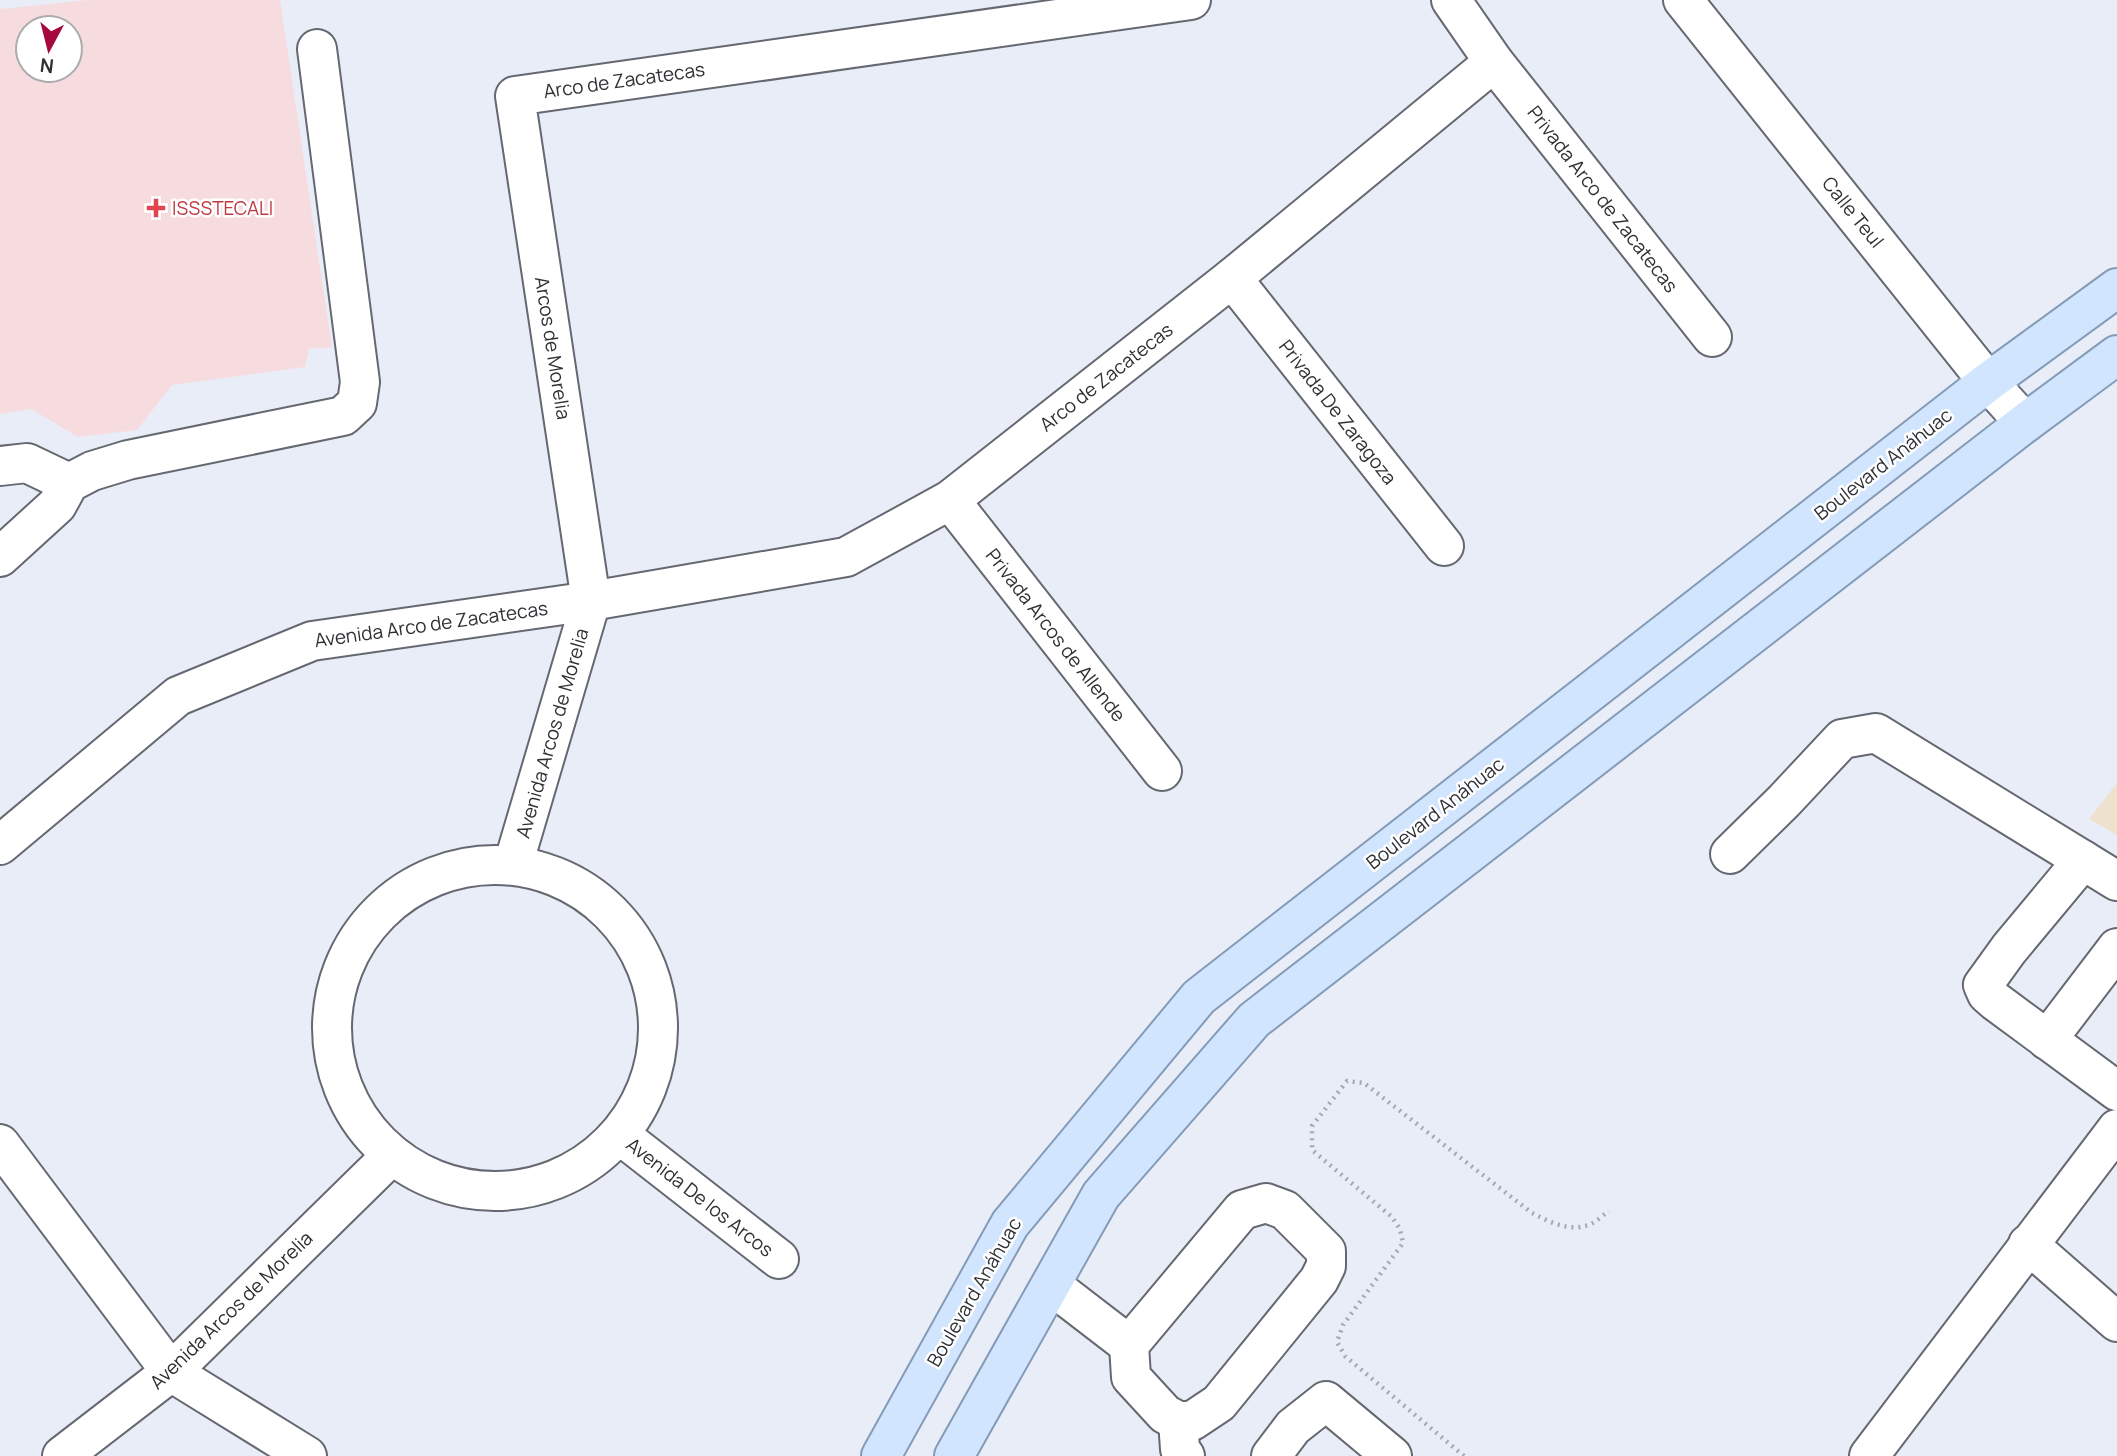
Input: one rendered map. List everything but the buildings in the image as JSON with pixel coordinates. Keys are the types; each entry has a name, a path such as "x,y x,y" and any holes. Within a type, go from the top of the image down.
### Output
{"main road":[{"name":"Boulevard Anáhuac","path":"881,1456 1010,1224 1199,997 1988,382 2117,288"},
{"path":"954,1456 1101,1195 1254,1020 2025,423 2117,355"}],"street":[{"name":"Arco de Zacatecas","path":"515,96 1191,0"},
{"path":"1451,0 1494,62"},
{"name":"Calle Teul","path":"1683,0 1988,382 2025,423"},
{"path":"0,557 57,505 69,483 92,471 128,460 343,416 357,403 360,382 317,49"},
{"name":"Arco de Zacatecas","path":"591,601 846,557 950,500 1232,278 1494,62"},
{"name":"Privada Arco de Zacatecas","path":"1494,62 1712,337"},
{"name":"Arcos de Morelia","path":"515,96 591,601"},
{"name":"Privada De Zaragoza","path":"1232,278 1444,546"},
{"path":"0,466 27,463 69,483"},
{"name":"Privada Arcos de Allende","path":"950,500 1162,771"},
{"name":"Avenida Arco de Zacatecas","path":"0,845 178,696 312,641 591,601"},
{"name":"Avenida Arcos de Morelia","path":"513,865 591,601"},
{"path":"1730,854 1842,739 1876,733 2117,881"},
{"path":"2083,860 2009,949 1983,985 1987,995 2117,1091"},
{"path":"513,865 562,878 605,906 637,945 656,993 659,1043 647,1093 620,1135 582,1168 535,1187 485,1192 435,1181 392,1155 357,1116 335,1068 331,1016 343,965 371,920 411,887 460,868 513,865"},
{"path":"2047,1040 2117,948"},
{"path":"1869,1456 2117,1129"},
{"name":"Avenida De los Arcos","path":"620,1135 779,1259"},
{"path":"0,1144 171,1372 307,1456"},
{"name":"Avenida Arcos de Morelia","path":"62,1456 171,1372 392,1155"},
{"path":"1266,1203 1285,1210 1326,1251 1326,1266 1319,1280 1219,1403 1192,1421 1182,1439 1165,1414 1131,1377 1129,1345 1242,1210 1266,1203"},
{"path":"2028,1244 2117,1322"},
{"path":"1051,1284 1129,1345"},
{"path":"1271,1456 1293,1427 1326,1401 1392,1456"}],"path":[{"path":"1464,1456 1345,1356 1337,1342 1343,1325 1403,1243 1400,1229 1392,1217 1312,1150 1312,1126 1348,1081 1364,1083 1532,1213 1557,1226 1576,1226 1590,1224 1609,1211"}],"shaded area":[{"name":"ISSSTECALI","path":"88,0 280,0 332,347 309,349 305,367 172,385 137,430 78,437 31,409 0,414 0,9"},
{"path":"2117,783 2117,835 2089,819"}],"place":[{"name":"ISSSTECALI","path":"156,208"}]}
